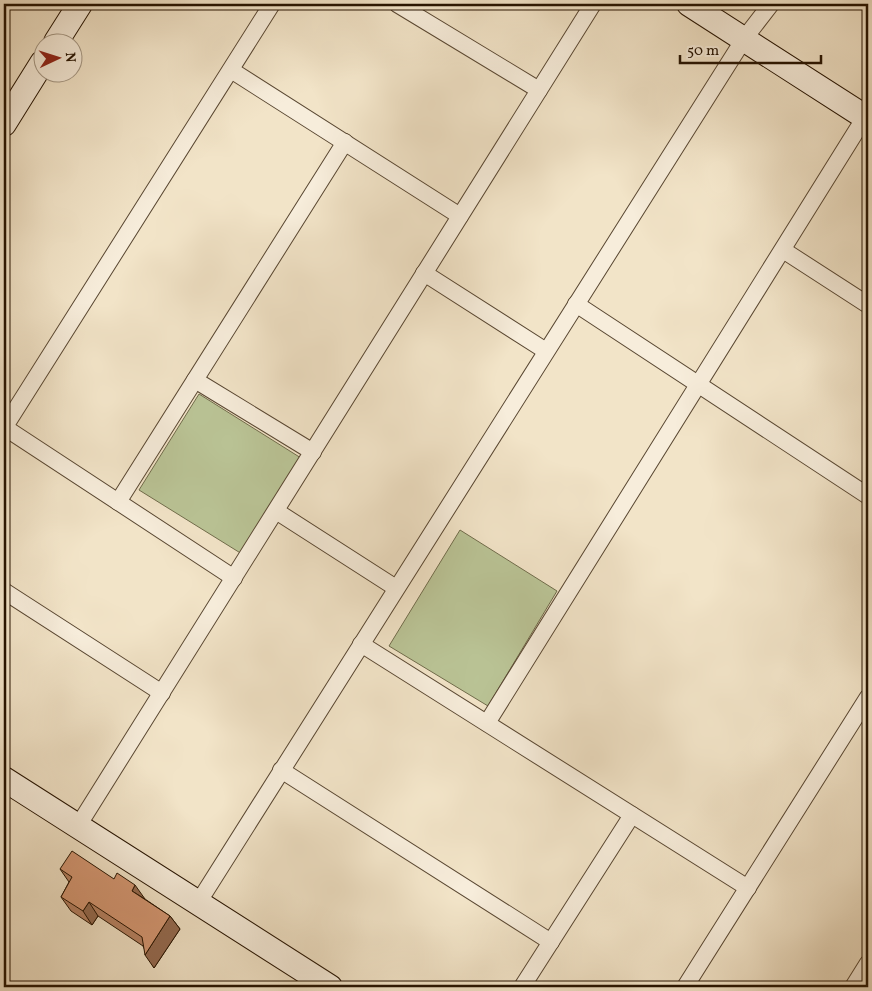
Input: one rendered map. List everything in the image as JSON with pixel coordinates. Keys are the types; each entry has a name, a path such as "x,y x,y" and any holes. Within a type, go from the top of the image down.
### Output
{"street":[{"path":"62,32 80,4"},
{"path":"234,578 4,428 272,4"},
{"path":"397,4 539,90"},
{"path":"78,826 593,4"},
{"path":"487,724 698,384 867,118 689,4"},
{"path":"198,903 744,39 771,4"},
{"path":"231,70 460,216"},
{"path":"4,124 32,79"},
{"path":"118,502 345,142"},
{"path":"783,250 868,305"},
{"path":"424,273 546,351"},
{"path":"576,304 868,496"},
{"path":"196,380 313,452"},
{"path":"276,511 396,588"},
{"path":"4,591 162,693"},
{"path":"361,644 748,888"},
{"path":"685,987 868,697"},
{"path":"282,770 551,942"},
{"path":"4,779 322,985"},
{"path":"522,987 632,815"},
{"path":"853,987 868,964"}],"green space":[{"path":"199,394 301,458 242,554 139,490"},
{"path":"460,530 557,591 488,706 389,646"}],"building":[{"path":"72,851 114,879 117,873 135,885 132,891 170,916 145,955 142,937 89,902 83,911 61,897 72,877 60,869"}]}
